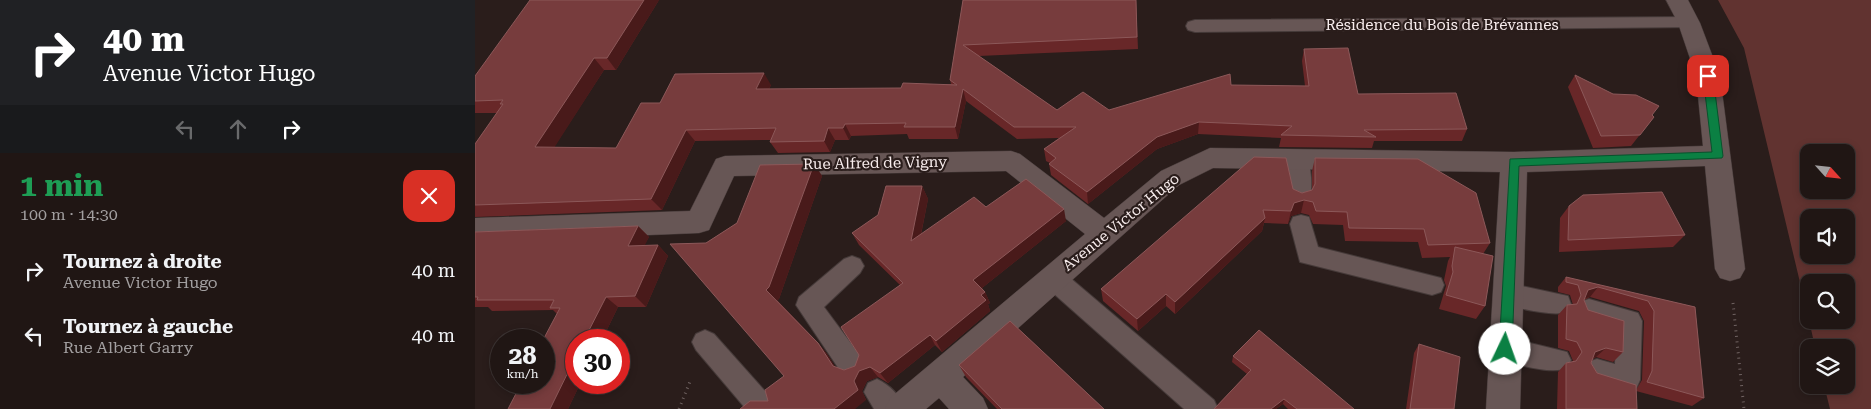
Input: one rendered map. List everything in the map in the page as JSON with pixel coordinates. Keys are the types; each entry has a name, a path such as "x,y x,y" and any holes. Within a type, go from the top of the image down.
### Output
{"street":[{"path":"1677,0 1689,23 1708,76 1729,269"},
{"name":"Avenue Victor Hugo","path":"902,409 1170,178 1210,158 1514,162 1718,156"},
{"name":"Rue Alfred de Vigny","path":"475,230 699,222 725,166 1011,161 1105,234"},
{"path":"1503,409 1514,162"},
{"path":"941,376 971,409"}],"lane":[{"name":"Résidence du Bois de Brévannes","path":"1195,26 1689,23"},
{"path":"1297,159 1300,196"},
{"path":"1301,224 1307,255 1432,285"},
{"path":"852,266 808,305 852,366"},
{"path":"1053,278 1204,409"},
{"path":"1508,294 1559,304"},
{"path":"1589,310 1629,321 1627,380 1597,371"},
{"path":"705,342 763,409"},
{"path":"1505,349 1558,360"}],"path":[{"path":"1729,269 1744,409"}],"shaded area":[{"path":"1718,0 1871,0 1871,409 1830,409 1826,394 1855,394 1855,339 1813,339 1811,329 1855,329 1855,274 1800,274 1800,282 1744,48"}],"building":[{"path":"530,0 644,0 607,58 594,58 535,147 616,148 641,103 660,103 675,74 764,73 756,89 901,88 903,83 957,85 950,80 963,0 1136,0 1137,37 963,45 1057,110 1083,92 1109,110 1230,74 1231,85 1309,86 1304,49 1348,48 1358,94 1456,93 1467,129 1364,130 1376,137 1281,135 1292,126 1199,122 1157,137 1087,192 1049,164 1056,158 1044,149 1076,127 1014,127 963,89 955,127 904,127 906,123 845,124 843,128 828,128 824,141 770,142 776,128 686,130 651,199 475,205 475,144 503,104 500,104 503,100 475,101 475,76"},
{"path":"1575,75 1613,94 1636,95 1659,106 1652,115 1654,117 1640,135 1601,136"},
{"path":"1254,157 1286,158 1293,189 1302,193 1312,190 1315,184 1315,158 1418,159 1476,193 1490,243 1428,245 1424,229 1349,228 1347,212 1316,211 1313,202 1304,200 1294,203 1291,211 1263,210 1265,218 1175,302 1166,294 1137,319 1101,289"},
{"path":"814,164 769,287 766,290 818,343 833,366 844,370 855,366 859,355 841,327 903,283 852,233 878,215 886,186 922,186 911,241 974,197 986,207 1026,179 1064,209 973,280 985,292 981,295 986,300 936,341 930,335 880,373 870,367 859,371 854,381 858,390 834,409 740,409 750,401 768,401 765,390 784,376 670,244 706,243 737,223 760,165"},
{"path":"1662,192 1685,235 1568,240 1569,206 1583,195"},
{"path":"638,226 628,246 658,245 635,296 606,297 590,329 565,329 565,378 550,409 508,409 516,394 555,394 555,329 549,329 560,308 550,308 554,300 477,300 478,297 475,297 475,232"},
{"path":"1455,247 1493,256 1485,306 1446,295 1453,272"},
{"path":"1566,277 1695,307 1704,398 1647,382 1652,371 1654,311 1648,301 1598,287 1588,290 1584,300 1588,310 1624,321 1623,352 1606,348 1595,352 1591,363 1597,373 1636,385 1637,409 1566,409 1566,363 1576,361 1582,352 1577,342 1566,339 1567,305 1577,304 1581,295 1578,285 1566,282"},
{"path":"1010,321 1104,409 1002,409 959,365"},
{"path":"1259,330 1354,409 1297,409 1284,399 1271,409 1214,409 1251,370 1233,356"},
{"path":"1419,344 1460,357 1454,409 1410,409"}],"route":[{"path":"1505,349 1514,162 1718,156 1708,76"}]}
